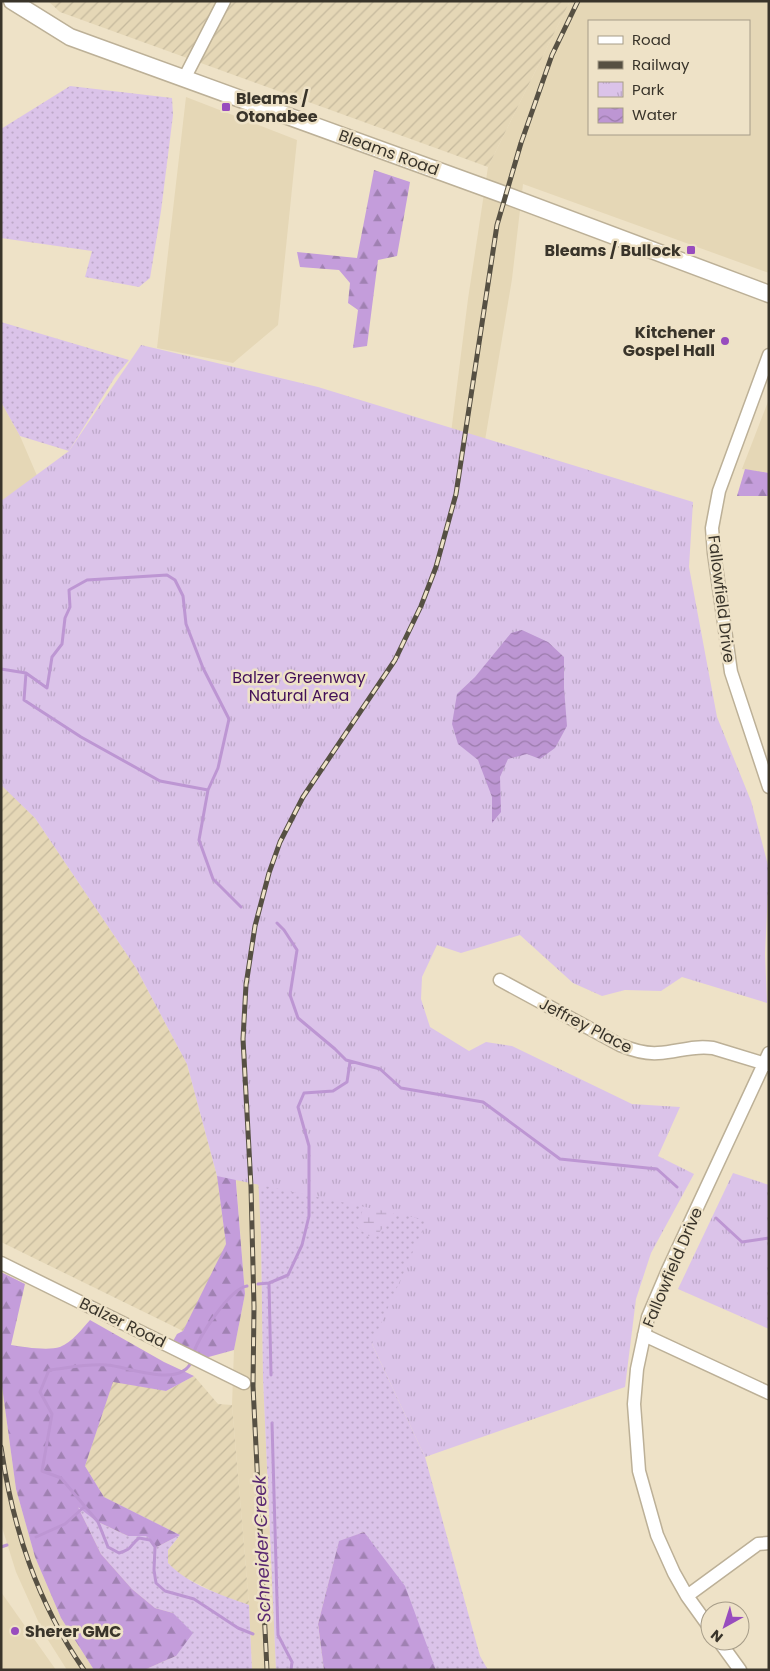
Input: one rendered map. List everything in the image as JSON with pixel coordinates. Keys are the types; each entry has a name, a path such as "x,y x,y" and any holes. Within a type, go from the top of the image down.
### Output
{"main road":[{"name":"Bleams Road","path":"12,2 70,37 496,191 769,294"}],"street":[{"path":"184,79 224,1"},
{"name":"Fallowfield Drive","path":"769,354 719,491 712,528 731,672 769,787"},
{"name":"Jeffrey Place","path":"500,980 633,1051 657,1053 689,1047 704,1047 767,1061"},
{"name":"Fallowfield Drive","path":"700,1614 674,1573 657,1535 639,1471 634,1404 637,1369 648,1317 668,1270 767,1061"},
{"name":"Balzer Road","path":"1,1263 244,1383"},
{"path":"644,1334 769,1393"},
{"path":"687,1596 758,1544 769,1543"},
{"path":"726,1651 740,1670"}],"shaded area":[{"path":"48,1 570,1 488,167 60,12"},
{"path":"570,1 769,1 769,273 523,184 512,279 476,494 261,1237 263,1378 276,1670 252,1670 249,1605 232,1405 234,1350 245,1294 234,1152 442,504 468,299 488,167"},
{"path":"186,97 297,140 278,325 233,363 157,348"},
{"path":"769,399 769,473 742,469"},
{"path":"1,402 20,436 38,478 1,503"},
{"path":"1,784 35,818 136,968 187,1064 217,1176 226,1244 217,1268 183,1331 1,1242"},
{"path":"194,1376 218,1404 232,1405 249,1605 220,1595 178,1574 168,1563 168,1550 180,1535 104,1497 85,1466 113,1381 166,1391"},
{"path":"1,1379 16,1489 35,1557 61,1618 94,1670 67,1670 43,1632 16,1572 1,1524"},
{"name":"Sherer GMC","path":"1,1592 56,1670 1,1670"}],"green space":[{"path":"70,86 172,98 173,115 161,211 150,278 139,287 85,277 92,251 1,238 1,129"},
{"path":"374,170 410,182 397,256 378,260 367,346 353,348 358,310 348,303 350,283 339,270 300,267 297,252 357,258"},
{"path":"1,322 129,360 115,377 69,451 20,436 1,402"},
{"name":"Balzer Greenway Natural Area","path":"141,345 318,387 693,502 689,567 717,717 751,801 769,869 765,954 767,1003 682,977 661,991 625,990 602,996 573,983 520,935 461,953 437,945 422,977 421,999 430,1027 469,1051 486,1042 512,1046 632,1104 680,1107 658,1156 694,1174 651,1253 636,1299 625,1387 425,1457 372,1344 427,1220 217,1176 187,1064 136,968 35,818 1,785 1,501 69,451"},
{"path":"745,469 769,473 769,496 737,496"},
{"path":"314,915 609,1245 372,1344 425,1457 480,1656 488,1670 436,1670 364,1532 339,1542 318,1624 324,1670 276,1670 263,1378 261,1237 256,1132"},
{"path":"220,1159 235,1170 245,1294 234,1350 205,1358 172,1343 177,1334 183,1331 226,1244 217,1176"},
{"path":"733,1173 769,1185 769,1329 678,1289"},
{"path":"373,1179 409,1192 376,1237 368,1236 357,1227"},
{"path":"1,1272 25,1284 11,1345 42,1349 60,1347 73,1339 90,1320 164,1362 194,1376 166,1391 113,1382 85,1466 104,1497 180,1535 155,1548 151,1540 146,1536 128,1536 96,1521 78,1507 101,1554 132,1589 155,1608 173,1613 193,1633 176,1656 144,1670 94,1670 61,1618 35,1557 16,1489 1,1379"},
{"path":"77,1505 96,1521 128,1536 146,1535 155,1548 180,1535 168,1550 168,1563 176,1571 195,1583 249,1605 252,1670 144,1670 176,1656 173,1613 155,1608 132,1589 101,1554"},
{"path":"364,1532 405,1586 436,1670 324,1670 318,1624 339,1541"}],"water":[{"path":"522,630 548,642 564,657 567,726 555,748 540,759 527,754 508,759 500,777 501,812 492,823 492,797 478,760 458,744 452,724 457,694 475,677 511,633"}],"waterway":[{"path":"1,669 26,673 47,688 52,657 62,644 65,618 70,607 69,590 87,580 167,575 175,580 183,596 186,624 203,668 229,719 218,768 208,790 199,840 213,879 241,907"},
{"name":"Schneider Creek","path":"26,673 24,700 81,737 160,781 208,790"},
{"path":"277,923 297,950 290,995 298,1018 346,1060 380,1069 401,1088 483,1102 560,1159 657,1169 677,1187"},
{"name":"Schneider Creek","path":"258,1284 269,1283 288,1275 302,1245 309,1216 309,1146 298,1107 304,1093 333,1091 347,1082 350,1062"},
{"path":"716,1218 742,1242 769,1238"},
{"name":"Schneider Creek","path":"269,1283 271,1375"},
{"name":"Schneider Creek","path":"193,1354 215,1315 232,1296 247,1286"},
{"name":"Schneider Creek","path":"192,1360 186,1369 177,1374 166,1375 100,1365 49,1370 40,1392 52,1414 42,1471 61,1478 98,1522 108,1547 119,1553 129,1549 139,1538 150,1540 155,1547 154,1570 156,1583 165,1591 194,1599 238,1628 253,1634"},
{"name":"Schneider Creek","path":"272,1423 278,1635 292,1662 291,1670"},
{"path":"36,1537 65,1524 84,1507"},
{"path":"1,1547 7,1545"}],"railway":[{"path":"267,1670 253,1386 254,1307 251,1187 243,1039 246,985 255,926 269,873 280,842 303,797 395,660 421,606 436,567 456,494 497,225 521,143 552,55 578,1"},
{"path":"1,1447 12,1507 29,1564 53,1618 84,1670"}],"place":[{"name":"Bleams / Otonabee","path":"226,107"},
{"name":"Bleams / Bullock","path":"691,250"},
{"name":"Kitchener Gospel Hall","path":"725,341"},
{"name":"Sherer GMC","path":"15,1631"}]}
